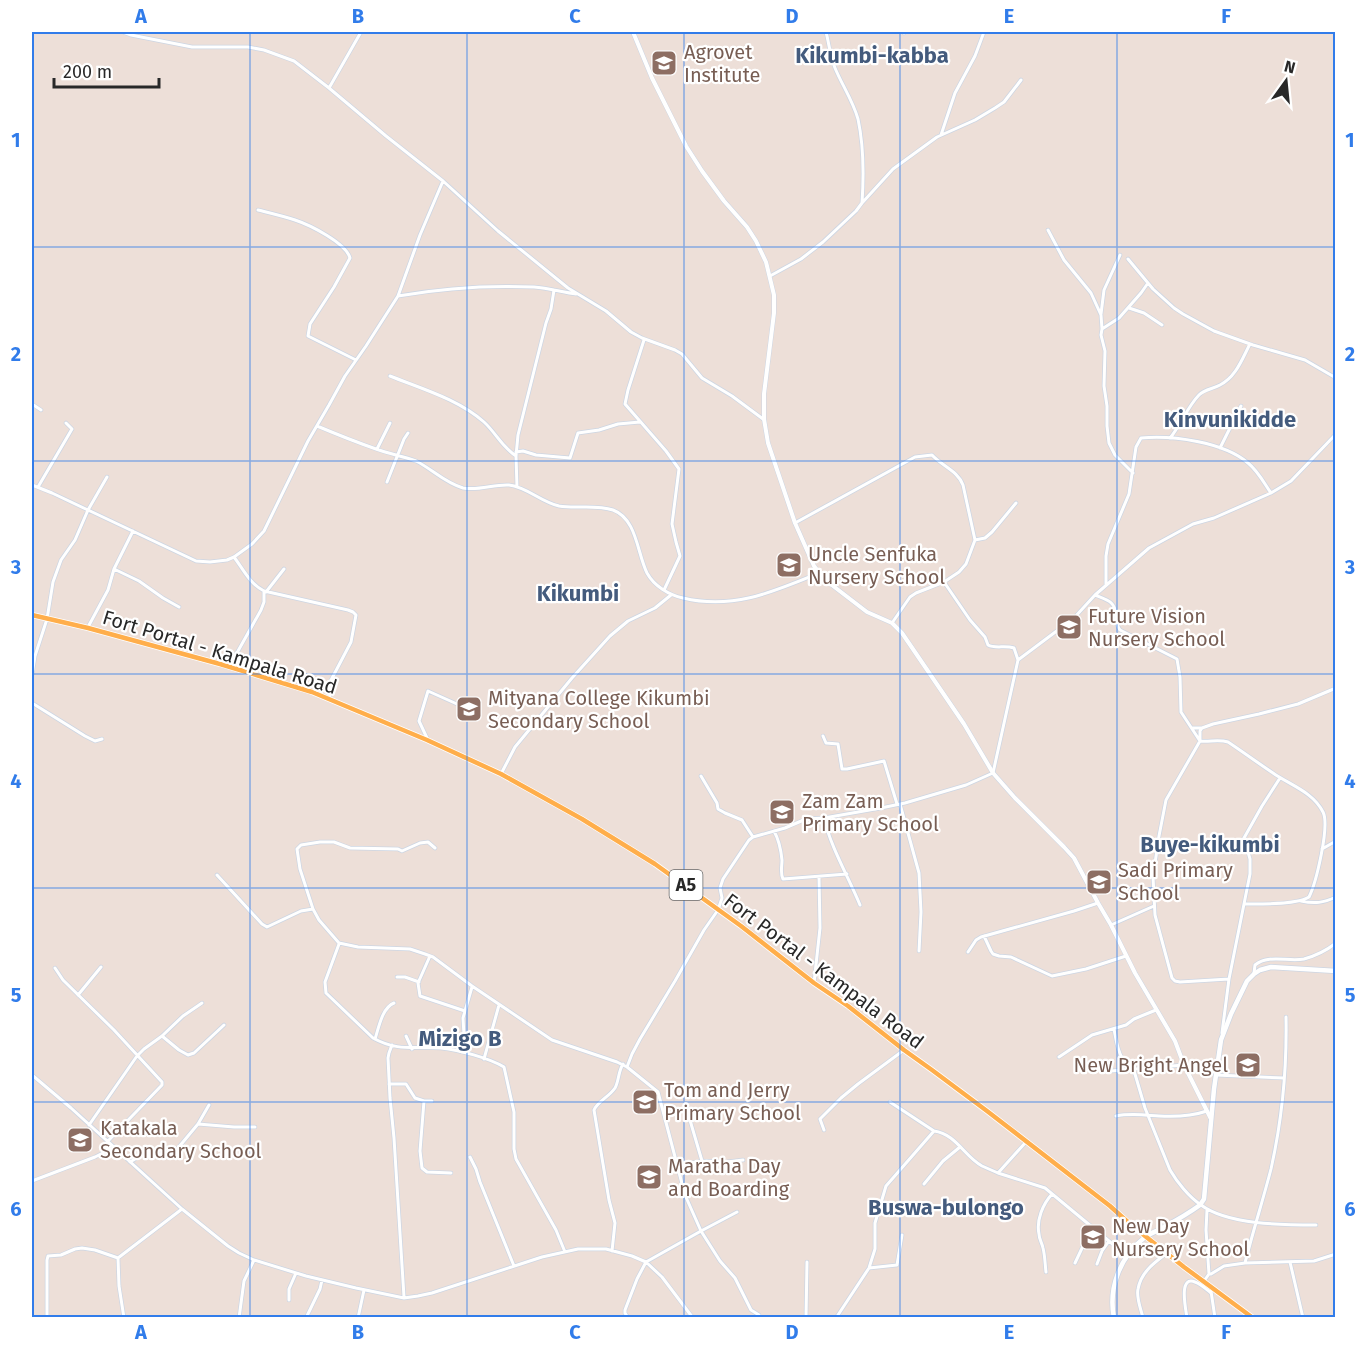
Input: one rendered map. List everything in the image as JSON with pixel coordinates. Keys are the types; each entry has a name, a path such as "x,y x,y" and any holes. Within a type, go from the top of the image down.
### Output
{"main road":[{"name":"Fort Portal - Kampala Road","path":"32,615 228,666 312,692 501,774 582,819 655,864 848,1006 1110,1206 1211,1289 1253,1317"},
{"path":"1114,1317 1112,1294 1115,1281 1127,1256 1146,1236 1200,1205 1205,1192 1221,1040 1247,981 1260,970 1271,967 1335,971"}],"street":[{"path":"123,32 192,47 248,47 294,61 443,181 498,231 568,288 606,311 631,332 645,340 682,354 702,378 764,419"},
{"path":"329,88 361,32"},
{"path":"633,32 652,78 686,146 724,201 747,227 766,262 774,295 774,313 764,393 764,419 768,443 795,523 814,566 824,579 867,612 892,623 902,633 964,724 993,772 1015,798 1074,858 1126,956 1175,1041 1184,1065 1212,1120"},
{"path":"826,32 833,63 858,118 863,146 862,203"},
{"path":"941,135 956,93 975,56 984,32"},
{"path":"770,276 801,259 823,243 856,211 893,169 941,135 975,120 1004,102 1021,80"},
{"path":"32,485 196,561 218,561 234,557 252,544 264,531 308,441 345,376 398,296 443,181"},
{"path":"258,210 297,220 329,237 348,252 350,258 310,324 308,336 356,360"},
{"path":"1048,230 1064,260 1091,293 1101,315"},
{"path":"1120,255 1104,291 1101,315 1101,335 1105,351 1104,386 1108,443 1115,455 1133,473"},
{"path":"1128,259 1148,283 1183,314 1214,331 1305,360 1335,378"},
{"path":"1102,329 1119,318 1148,283"},
{"path":"398,296 446,289 493,287 536,287 578,294"},
{"path":"517,487 518,435 554,290"},
{"path":"1129,308 1162,325"},
{"path":"645,340 625,402 679,469 672,524 680,556 664,590"},
{"path":"1170,438 1198,396 1228,380 1250,344"},
{"path":"390,376 435,393 460,406 482,420 508,450 516,454 523,451 536,455 570,458 578,433 618,424 640,422"},
{"path":"32,404 41,410"},
{"path":"1220,448 1241,406"},
{"path":"38,488 72,429 66,423"},
{"path":"377,449 390,423"},
{"path":"316,426 415,461 445,480 466,488 476,489 501,485 517,487 561,506 603,507 621,514 631,527 647,573 652,581 671,595 698,602 734,602 776,591 819,573"},
{"path":"387,482 408,432"},
{"path":"1018,660 1074,618 1095,595 1149,548 1179,530 1214,518 1271,493 1291,481 1335,434"},
{"path":"1106,585 1108,544 1130,494 1136,447 1141,438 1192,440 1220,448 1249,464 1271,493"},
{"path":"795,523 915,457 932,455 962,481 975,540 966,564 944,582 910,597 892,623"},
{"path":"32,675 47,619 53,582 61,560 75,540 88,510 107,477"},
{"path":"975,540 985,538 992,532 1016,503"},
{"path":"88,628 108,590 114,569 133,531"},
{"path":"234,557 255,585 265,591 348,610 356,615 347,653 336,668 329,684 330,700"},
{"path":"114,569 139,581 179,607"},
{"path":"228,666 261,610 265,591 284,569"},
{"path":"944,582 970,620 985,637 988,645 993,648 1003,646 1014,648 1018,660 993,772"},
{"path":"501,774 515,747 610,636 628,621 655,608 671,595"},
{"path":"1095,595 1114,605 1117,626 1120,630 1177,659 1181,712 1200,741"},
{"path":"1192,728 1202,728 1298,704 1335,688"},
{"path":"427,740 419,721 428,691 457,704"},
{"path":"32,703 85,736 95,741 102,739"},
{"path":"1202,728 1200,741 1166,800 1153,877 1154,906 1172,978 1175,981 1229,979"},
{"path":"823,736 828,745 838,744 842,769 847,770 884,761 919,873 921,912 919,951"},
{"path":"1200,741 1228,742 1280,778 1304,791 1323,812 1325,822 1319,866 1311,893 1306,900 1244,904"},
{"path":"612,1251 615,1222 609,1200 594,1110 599,1103 608,1098 616,1086 620,1070 625,1066 718,910 722,898 720,888 723,879 753,837 806,819 824,818 899,804 966,785 993,772"},
{"path":"701,776 717,803 718,809 742,820 753,837"},
{"path":"1221,1040 1229,979 1250,874 1250,859 1244,838 1280,778"},
{"path":"824,818 834,848 860,905"},
{"path":"774,831 781,852 783,879 847,874"},
{"path":"435,848 428,843 420,843 402,851 350,848 334,842 320,842 302,845 297,849 300,869 313,909 319,920 339,943 358,947 410,949 430,956 552,1040 625,1066 658,1092 677,1166 701,1231 720,1261 735,1278 751,1310 759,1317"},
{"path":"1322,849 1335,842"},
{"path":"217,875 267,927 301,911 313,909"},
{"path":"814,983 820,928 819,877"},
{"path":"1299,901 1324,903 1335,897"},
{"path":"968,952 976,940 984,936 1098,903"},
{"path":"1111,925 1154,906"},
{"path":"984,936 996,956 1011,957 1052,976 1086,969 1126,956"},
{"path":"339,943 325,982 326,993 375,1039 392,1046 441,1048 465,1053 504,1067 514,1113 516,1159 556,1230 565,1252"},
{"path":"1254,974 1255,965 1260,961 1303,959 1335,943"},
{"path":"430,956 419,982 420,996 465,1011"},
{"path":"78,995 101,967"},
{"path":"55,968 63,980 114,1030 162,1083 107,1142"},
{"path":"397,977 419,982"},
{"path":"465,1053 462,1018 472,986"},
{"path":"89,1125 137,1056 183,1016 202,1003"},
{"path":"375,1039 384,1014 389,1005 394,1003"},
{"path":"484,1059 499,1005"},
{"path":"1059,1057 1092,1035 1126,1025 1156,1010"},
{"path":"1245,1263 1271,1169 1279,1127 1286,1064 1286,1017"},
{"path":"162,1036 179,1050 188,1054 194,1053 224,1025"},
{"path":"1114,1029 1122,1058 1133,1070 1148,1114 1174,1176 1200,1205 1215,1213 1235,1219 1316,1226"},
{"path":"406,1036 412,1048"},
{"path":"392,1046 389,1053 389,1084 404,1298"},
{"path":"824,1130 820,1119 827,1112 858,1084 904,1050"},
{"path":"1111,1071 1184,1065"},
{"path":"32,1075 182,1209 228,1246 254,1260 322,1280 404,1298 432,1293 542,1257 578,1248 594,1248 632,1256 646,1262 662,1277 693,1317"},
{"path":"1216,1075 1284,1078"},
{"path":"389,1084 406,1084 415,1098 432,1101"},
{"path":"424,1101 420,1151 422,1168 427,1172 451,1173"},
{"path":"890,1102 934,1131 951,1137 978,1164 1045,1188 1127,1256"},
{"path":"130,1162 145,1153 173,1154 198,1124 209,1105"},
{"path":"687,1110 702,1161"},
{"path":"1116,1116 1148,1114 1178,1116 1207,1112"},
{"path":"198,1124 255,1127"},
{"path":"836,1317 868,1268 875,1249 875,1223 886,1186 934,1131"},
{"path":"998,1173 1026,1142"},
{"path":"924,1184 960,1146"},
{"path":"32,1181 114,1148"},
{"path":"470,1157 513,1266"},
{"path":"677,1166 702,1161 743,1161"},
{"path":"1046,1272 1038,1224 1048,1198 1052,1194"},
{"path":"118,1258 182,1209"},
{"path":"1208,1209 1206,1230 1209,1274"},
{"path":"628,1317 625,1310 646,1262 737,1212"},
{"path":"1075,1263 1092,1227"},
{"path":"868,1268 897,1265 902,1235"},
{"path":"1097,1264 1109,1241"},
{"path":"47,1317 48,1256 61,1255 82,1248 118,1258"},
{"path":"1143,1317 1137,1290 1143,1274 1167,1253"},
{"path":"1204,1281 1209,1274 1224,1266 1245,1263 1314,1261 1335,1254"},
{"path":"118,1258 119,1286 124,1317"},
{"path":"239,1317 244,1281 254,1260"},
{"path":"806,1317 807,1262"},
{"path":"1290,1262 1303,1317"},
{"path":"289,1300 289,1290 296,1273"},
{"path":"306,1317 322,1280"},
{"path":"1187,1317 1184,1292 1186,1284 1193,1281 1211,1289 1215,1317 1207,1317"},
{"path":"358,1317 364,1290"},
{"path":"1242,1310 1243,1317"},
{"path":"688,1317 690,1313"}],"place":[{"name":"Agrovet Institute","path":"664,63"},
{"name":"Uncle Senfuka Nursery School","path":"789,565"},
{"name":"Future Vision Nursery School","path":"1069,627"},
{"name":"Mityana College Kikumbi Secondary School","path":"469,709"},
{"name":"Zam Zam Primary School","path":"782,812"},
{"name":"Sadi Primary School","path":"1099,882"},
{"name":"New Bright Angel","path":"1248,1065"},
{"name":"Tom and Jerry Primary School","path":"645,1102"},
{"name":"Katakala Secondary School","path":"80,1140"},
{"name":"Maratha Day and Boarding","path":"649,1177"},
{"name":"New Day Nursery School","path":"1093,1237"}],"district":[{"name":"Kikumbi-kabba","path":"872,55"},
{"name":"Kinvunikidde","path":"1230,419"},
{"name":"Kikumbi","path":"578,593"},
{"name":"Buye-kikumbi","path":"1210,844"},
{"name":"Mizigo B","path":"460,1038"},
{"name":"Buswa-bulongo","path":"946,1207"}]}
